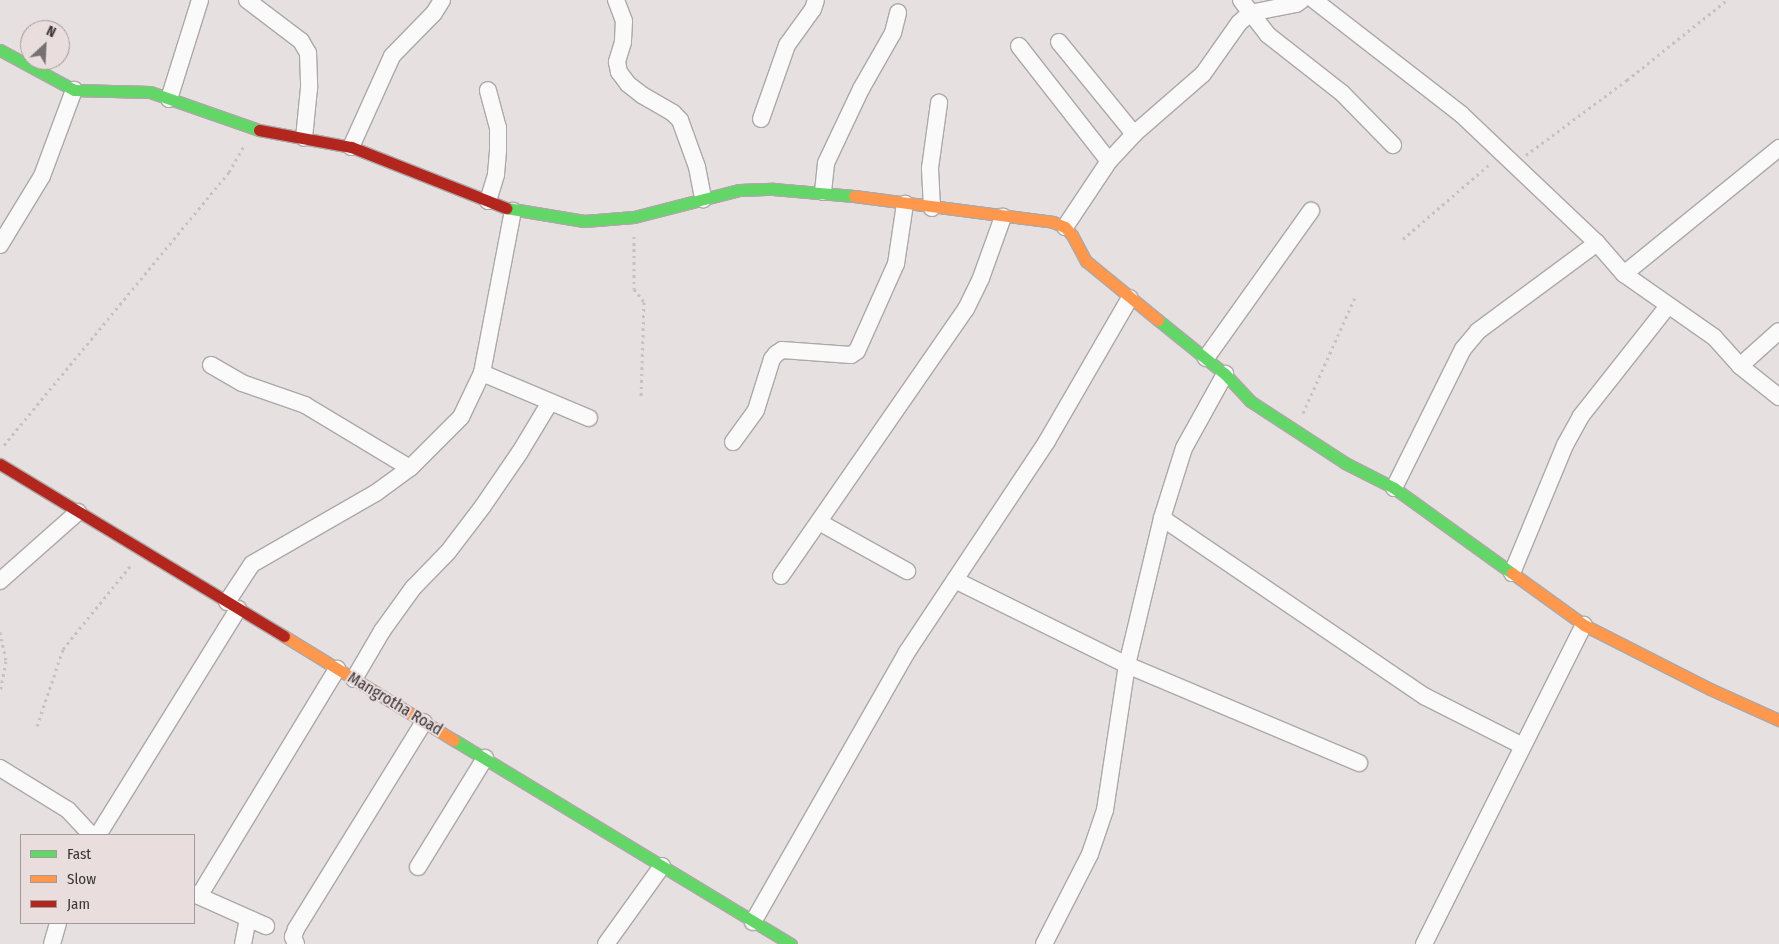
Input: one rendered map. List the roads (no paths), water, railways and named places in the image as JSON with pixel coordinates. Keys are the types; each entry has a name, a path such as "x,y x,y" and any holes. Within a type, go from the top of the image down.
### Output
{"street":[{"path":"169,99 200,0"},
{"path":"247,0 301,41 308,52 309,88 304,138"},
{"path":"351,148 392,56 434,13 442,0"},
{"path":"616,0 624,21 623,42 617,62 619,72 628,84 642,95 673,112 680,120 697,167 704,199"},
{"path":"761,119 787,44 813,9 816,0"},
{"path":"1246,7 1296,4 1302,0"},
{"path":"1314,0 1438,94 1596,243 1624,274 1714,337 1740,366 1779,397"},
{"path":"1065,227 1108,161 1134,134 1203,74 1239,23 1246,7"},
{"path":"1246,7 1268,35 1342,93 1394,145"},
{"path":"823,192 826,163 861,89 893,33 898,13"},
{"path":"1059,42 1134,134"},
{"path":"1019,46 1108,161"},
{"path":"0,50 74,90 150,92 254,129 351,148 513,211 584,221 634,217 739,190 773,188 823,192 932,208 1053,222 1065,227 1072,234 1086,261 1225,374 1250,401 1345,463 1394,488 1584,625 1710,689 1779,720"},
{"path":"0,245 42,176 74,90"},
{"path":"488,90 498,128 498,150 496,174 488,201"},
{"path":"932,208 930,168 939,103"},
{"path":"1624,274 1779,148"},
{"path":"733,442 756,410 772,359 776,354 782,350 851,355 857,351 896,264 905,204"},
{"path":"99,834 233,605 252,564 307,531 356,506 410,468 461,417 482,373 513,211"},
{"path":"1206,358 1311,211"},
{"path":"781,576 966,309 981,278 1003,217"},
{"path":"1394,488 1464,349 1478,331 1596,243"},
{"path":"753,922 907,652 1047,441 1130,298"},
{"path":"1512,573 1565,445 1581,416 1668,306"},
{"path":"1740,366 1779,331"},
{"path":"211,365 242,383 305,405 410,468"},
{"path":"482,373 589,418"},
{"path":"1044,944 1090,854 1105,810 1127,665 1162,518 1184,448 1225,374"},
{"path":"354,679 382,631 413,588 448,552 483,506 520,452 550,402"},
{"name":"Mangrotha Road","path":"0,464 791,944"},
{"path":"0,581 78,512"},
{"path":"1162,518 1424,696 1524,746"},
{"path":"819,522 907,571"},
{"path":"955,580 1127,665 1359,763"},
{"path":"1424,944 1584,625"},
{"path":"266,926 196,895 337,668"},
{"path":"296,944 293,937 296,928 424,722"},
{"path":"418,867 485,758"},
{"path":"0,768 68,810 90,834"},
{"path":"606,944 662,866"},
{"path":"242,944 248,918"},
{"path":"52,944 58,924"}]}
